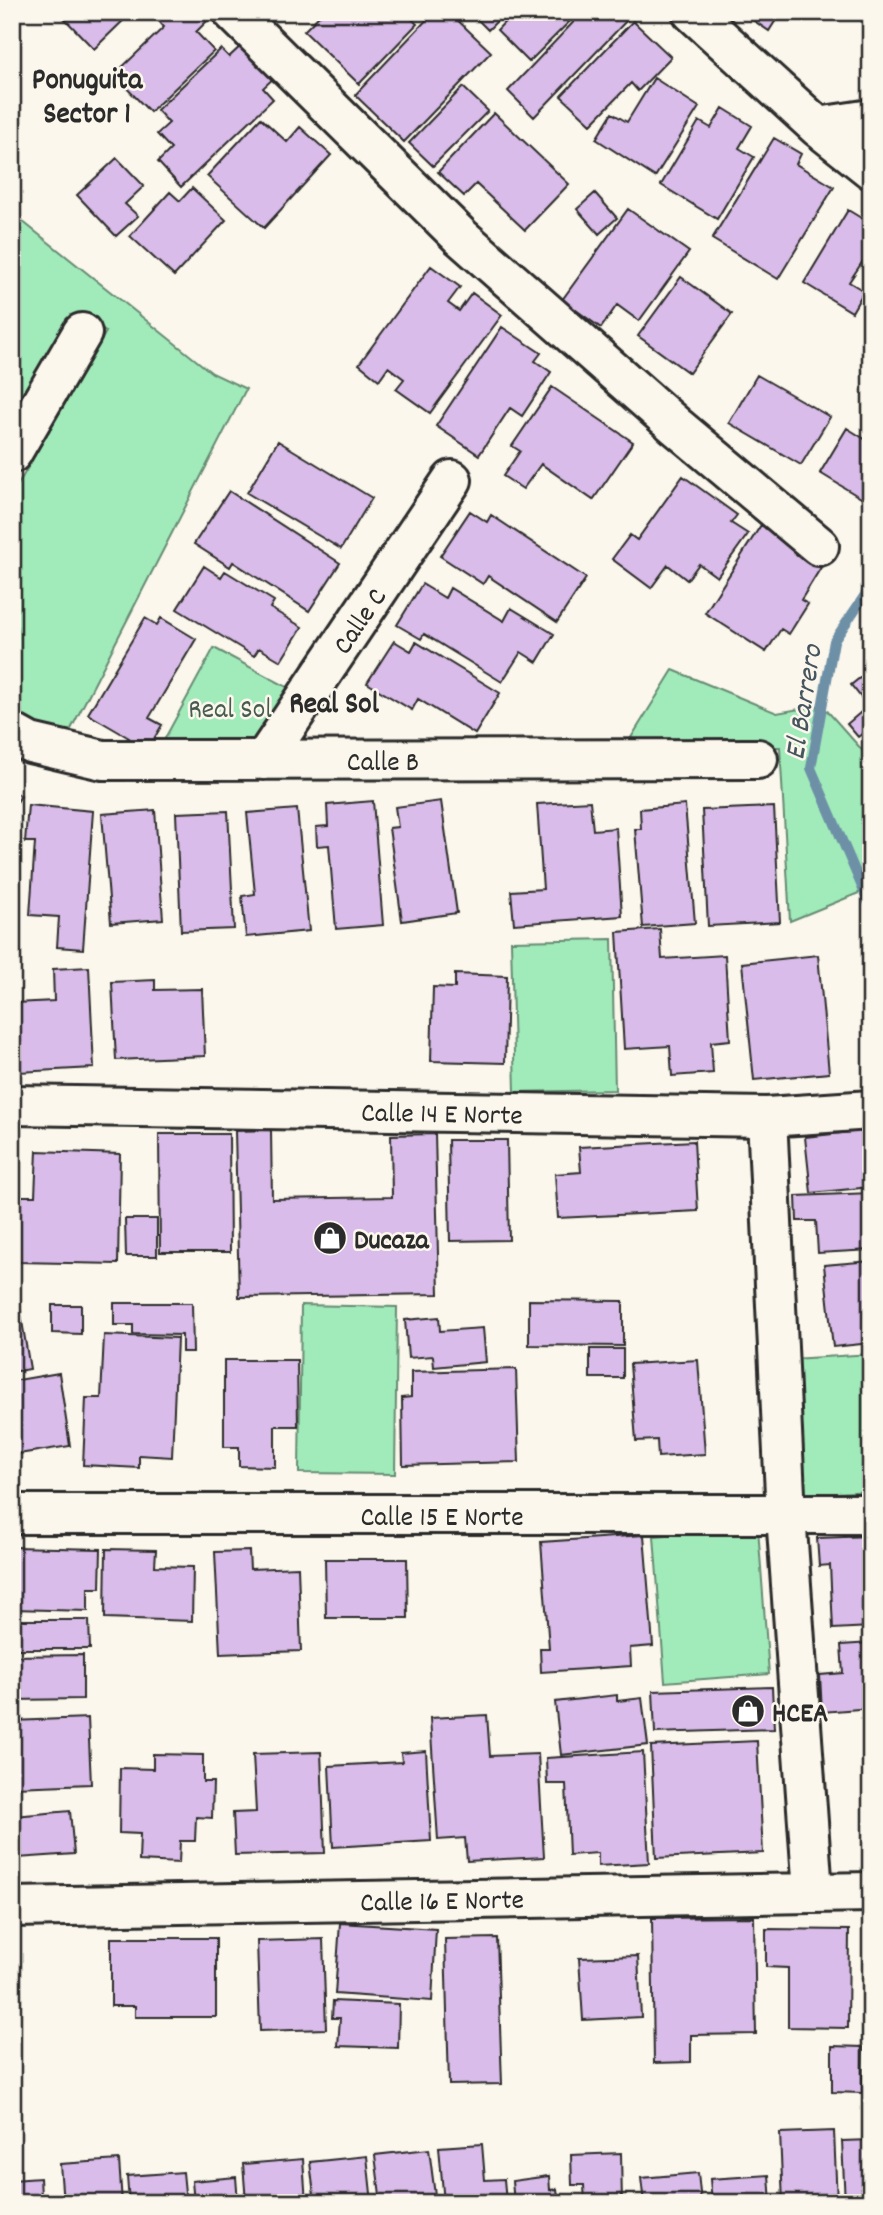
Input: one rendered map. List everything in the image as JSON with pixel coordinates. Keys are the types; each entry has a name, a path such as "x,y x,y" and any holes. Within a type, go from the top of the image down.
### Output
{"street":[{"path":"233,12 461,237 666,417 819,546"},
{"path":"692,12 818,127 871,169"},
{"path":"818,127 871,119"},
{"path":"12,453 82,333"},
{"name":"Calle C","path":"264,760 452,480"},
{"name":"Calle B","path":"12,733 30,743 103,760 758,759"},
{"name":"Calle 14 E Norte","path":"12,1105 767,1117 871,1110"},
{"path":"767,1117 786,1515 813,1892"},
{"name":"Calle 15 E Norte","path":"12,1514 871,1514"},
{"name":"Calle 16 E Norte","path":"12,1907 871,1892"}],"green space":[{"path":"12,213 212,373 246,389 68,735 12,718 12,495 106,332 70,315 12,414"},
{"name":"Real Sol","path":"214,648 289,688 252,753 158,751"},
{"path":"673,670 777,713 822,705 871,760 871,888 790,921 780,747 624,749"},
{"path":"612,939 615,1090 515,1092 511,941"},
{"path":"301,1305 397,1307 395,1474 299,1473"},
{"path":"871,1354 871,1491 802,1495 792,1359"},
{"path":"758,1528 769,1674 665,1682 654,1536"}],"building":[{"path":"58,12 132,12 94,49"},
{"path":"166,12 202,12 209,19 196,32 214,51 150,112 114,75 164,27 158,20"},
{"path":"323,12 405,12 417,24 359,84 304,31"},
{"path":"434,12 449,12 491,52 404,142 355,95"},
{"path":"470,12 506,12 488,30"},
{"path":"514,12 579,12 529,62 497,30"},
{"path":"583,12 623,12 629,18 534,117 508,91"},
{"path":"741,12 781,12 769,31"},
{"path":"633,21 671,57 638,91 631,83 591,124 561,96"},
{"path":"244,43 276,76 263,88 273,99 181,187 158,162 171,149 157,134 169,123 157,110 221,49 229,57"},
{"path":"654,78 699,107 655,177 596,139 612,113 627,122"},
{"path":"463,87 488,111 433,166 409,143"},
{"path":"723,108 752,126 739,148 754,157 717,219 661,185 699,121 711,128"},
{"path":"494,113 569,184 525,230 476,184 464,196 438,172"},
{"path":"261,118 287,142 300,127 331,155 264,228 207,176"},
{"path":"774,138 801,154 796,164 834,187 778,279 712,239"},
{"path":"117,158 144,186 125,204 138,216 116,236 77,195"},
{"path":"192,188 226,220 174,276 130,236 170,192 180,201"},
{"path":"595,193 617,218 599,234 577,209"},
{"path":"628,209 689,252 639,321 617,305 601,328 562,300"},
{"path":"848,210 871,224 871,249 849,282 864,291 852,312 804,283"},
{"path":"431,266 460,287 448,303 459,311 472,293 502,315 430,413 396,389 404,379 388,367 379,380 359,364"},
{"path":"681,277 732,314 689,373 638,336"},
{"path":"502,327 541,353 535,361 551,372 522,416 510,408 479,455 436,426"},
{"path":"757,375 830,417 801,465 729,423"},
{"path":"552,387 633,442 593,500 541,464 523,489 503,476 520,451 512,446"},
{"path":"847,428 871,443 871,504 820,473"},
{"path":"278,441 372,498 341,549 247,493"},
{"path":"683,476 737,515 731,523 748,534 717,577 699,564 687,580 668,565 651,588 612,559 630,535 637,540"},
{"path":"229,491 340,563 309,611 233,562 230,567 194,544"},
{"path":"470,511 487,522 491,515 586,578 557,622 488,576 483,584 440,556"},
{"path":"761,525 823,564 801,600 808,604 789,634 781,629 766,652 705,613"},
{"path":"204,566 221,577 225,571 274,601 270,608 302,627 281,661 259,648 254,656 177,609"},
{"path":"422,584 445,598 450,588 504,621 511,608 554,634 537,662 521,652 502,682 424,634 421,639 397,625"},
{"path":"145,618 157,625 161,618 196,639 149,718 162,725 148,749 88,714"},
{"path":"394,641 411,651 416,642 500,693 475,734 418,699 412,710 367,683"},
{"path":"871,669 871,727 858,737 847,724 868,706 851,685"},
{"path":"12,790 21,796 12,809"},
{"path":"373,801 383,925 336,929 329,845 317,846 316,827 328,826 327,805"},
{"path":"441,801 457,913 402,921 389,828 398,827 395,807"},
{"path":"590,801 593,830 616,828 622,916 514,924 511,891 543,889 537,804"},
{"path":"28,805 93,811 83,949 57,947 59,917 30,915 35,842 25,842"},
{"path":"685,805 695,923 643,927 635,829 641,829 640,809"},
{"path":"774,807 780,922 708,926 702,810"},
{"path":"297,809 309,931 246,937 242,896 255,894 247,813"},
{"path":"155,810 163,919 111,923 102,814"},
{"path":"228,811 234,929 181,931 176,813"},
{"path":"660,929 662,959 725,955 730,1040 711,1042 713,1073 672,1076 670,1046 624,1049 617,932"},
{"path":"818,955 829,1073 754,1080 742,963"},
{"path":"89,967 94,1068 18,1072 15,1003 54,1001 53,969"},
{"path":"455,974 507,976 505,1063 431,1061 433,987 455,988"},
{"path":"155,980 155,990 202,989 205,1056 116,1060 112,982"},
{"path":"271,1130 272,1199 392,1197 391,1135 435,1134 439,1294 239,1297 235,1131"},
{"path":"871,1130 871,1187 811,1193 805,1137"},
{"path":"159,1134 229,1134 230,1252 160,1252"},
{"path":"448,1140 507,1140 509,1240 450,1241"},
{"path":"694,1141 698,1211 558,1218 555,1174 581,1172 579,1147"},
{"path":"37,1151 120,1154 118,1264 17,1262 18,1196 35,1196"},
{"path":"871,1193 871,1250 818,1253 816,1221 797,1221 796,1196"},
{"path":"125,1219 157,1219 157,1256 126,1256"},
{"path":"871,1261 871,1343 833,1347 824,1265"},
{"path":"18,1297 30,1369 12,1372 12,1298"},
{"path":"529,1300 623,1301 623,1346 529,1345"},
{"path":"114,1303 192,1303 193,1352 182,1352 182,1335 133,1334 133,1325 114,1325"},
{"path":"52,1305 81,1305 81,1334 52,1333"},
{"path":"439,1317 440,1331 483,1328 486,1362 434,1367 433,1356 408,1358 405,1320"},
{"path":"104,1335 177,1338 172,1457 139,1455 139,1468 83,1465 86,1398 101,1398"},
{"path":"590,1349 623,1349 623,1378 590,1378"},
{"path":"224,1360 297,1360 298,1426 275,1426 275,1467 239,1466 239,1447 224,1447"},
{"path":"698,1360 705,1454 658,1457 657,1440 636,1441 630,1364"},
{"path":"516,1369 519,1462 403,1465 402,1398 411,1397 411,1372"},
{"path":"59,1373 70,1446 12,1455 12,1381"},
{"path":"644,1535 653,1646 630,1648 631,1666 541,1672 540,1648 549,1648 541,1542"},
{"path":"871,1536 871,1627 833,1629 830,1565 819,1566 817,1538"},
{"path":"12,1547 101,1549 100,1588 88,1588 88,1611 12,1609"},
{"path":"106,1549 156,1550 155,1566 193,1567 192,1621 105,1618"},
{"path":"249,1551 250,1569 298,1567 301,1651 220,1654 215,1552"},
{"path":"325,1559 407,1559 408,1618 326,1618"},
{"path":"12,1620 89,1620 90,1649 12,1649"},
{"path":"871,1643 871,1708 822,1712 820,1675 843,1673 841,1645"},
{"path":"83,1655 83,1699 12,1700 12,1656"},
{"path":"772,1687 774,1729 655,1733 653,1691"},
{"path":"617,1695 617,1701 642,1698 648,1745 561,1755 555,1702"},
{"path":"487,1715 490,1756 538,1754 544,1857 467,1861 465,1838 438,1840 430,1718"},
{"path":"88,1718 91,1784 15,1787 12,1721"},
{"path":"757,1741 763,1853 656,1858 651,1746"},
{"path":"426,1751 431,1841 333,1847 329,1766 402,1762 401,1753"},
{"path":"321,1752 325,1853 235,1855 233,1813 256,1812 253,1754"},
{"path":"643,1752 649,1863 598,1866 598,1853 569,1855 566,1784 547,1784 546,1758"},
{"path":"153,1754 203,1755 203,1782 213,1782 212,1818 196,1817 195,1841 180,1841 179,1863 139,1861 140,1834 119,1833 120,1768 153,1769"},
{"path":"70,1811 74,1854 18,1858 14,1816"},
{"path":"754,1917 756,2034 691,2035 691,2062 654,2063 652,1918"},
{"path":"340,1923 436,1929 432,2001 335,1994"},
{"path":"766,1929 849,1930 848,2028 788,2027 788,1968 766,1967"},
{"path":"111,1938 216,1938 216,2017 135,2017 135,2006 111,2006"},
{"path":"497,1938 502,2084 449,2085 445,1939"},
{"path":"323,1939 326,2029 260,2031 257,1941"},
{"path":"638,1956 641,2017 583,2020 579,1958"},
{"path":"333,2001 399,2004 398,2048 338,2046 340,2018 332,2018"},
{"path":"832,2046 863,2047 862,2093 832,2092"},
{"path":"868,2050 871,2050 871,2089 868,2089"},
{"path":"834,2131 837,2203 783,2203 780,2133"},
{"path":"871,2140 871,2203 845,2203 842,2141"},
{"path":"482,2144 485,2180 504,2179 506,2203 444,2203 439,2147"},
{"path":"429,2149 436,2203 381,2203 375,2155"},
{"path":"621,2153 622,2203 585,2203 584,2185 572,2185 571,2155"},
{"path":"367,2156 372,2203 315,2203 310,2162"},
{"path":"303,2159 306,2203 246,2202 243,2164"},
{"path":"119,2160 122,2203 63,2203 60,2164"},
{"path":"183,2172 186,2203 129,2203 127,2176"},
{"path":"698,2173 701,2203 644,2203 641,2178"},
{"path":"769,2175 771,2203 712,2203 710,2179"},
{"path":"549,2176 550,2190 557,2189 559,2203 514,2203 512,2181"},
{"path":"236,2177 238,2203 194,2203 192,2181"},
{"path":"40,2178 41,2196 58,2194 59,2203 12,2203 12,2180"}],"waterway":[{"name":"El Barrero","path":"871,586 834,641 811,768 871,908"}],"place":[{"name":"Ducaza","path":"330,1238"},
{"name":"HCEA","path":"748,1711"}],"district":[{"name":"Ponuguita Sector 1","path":"87,95"},
{"name":"Real Sol","path":"334,702"}]}
